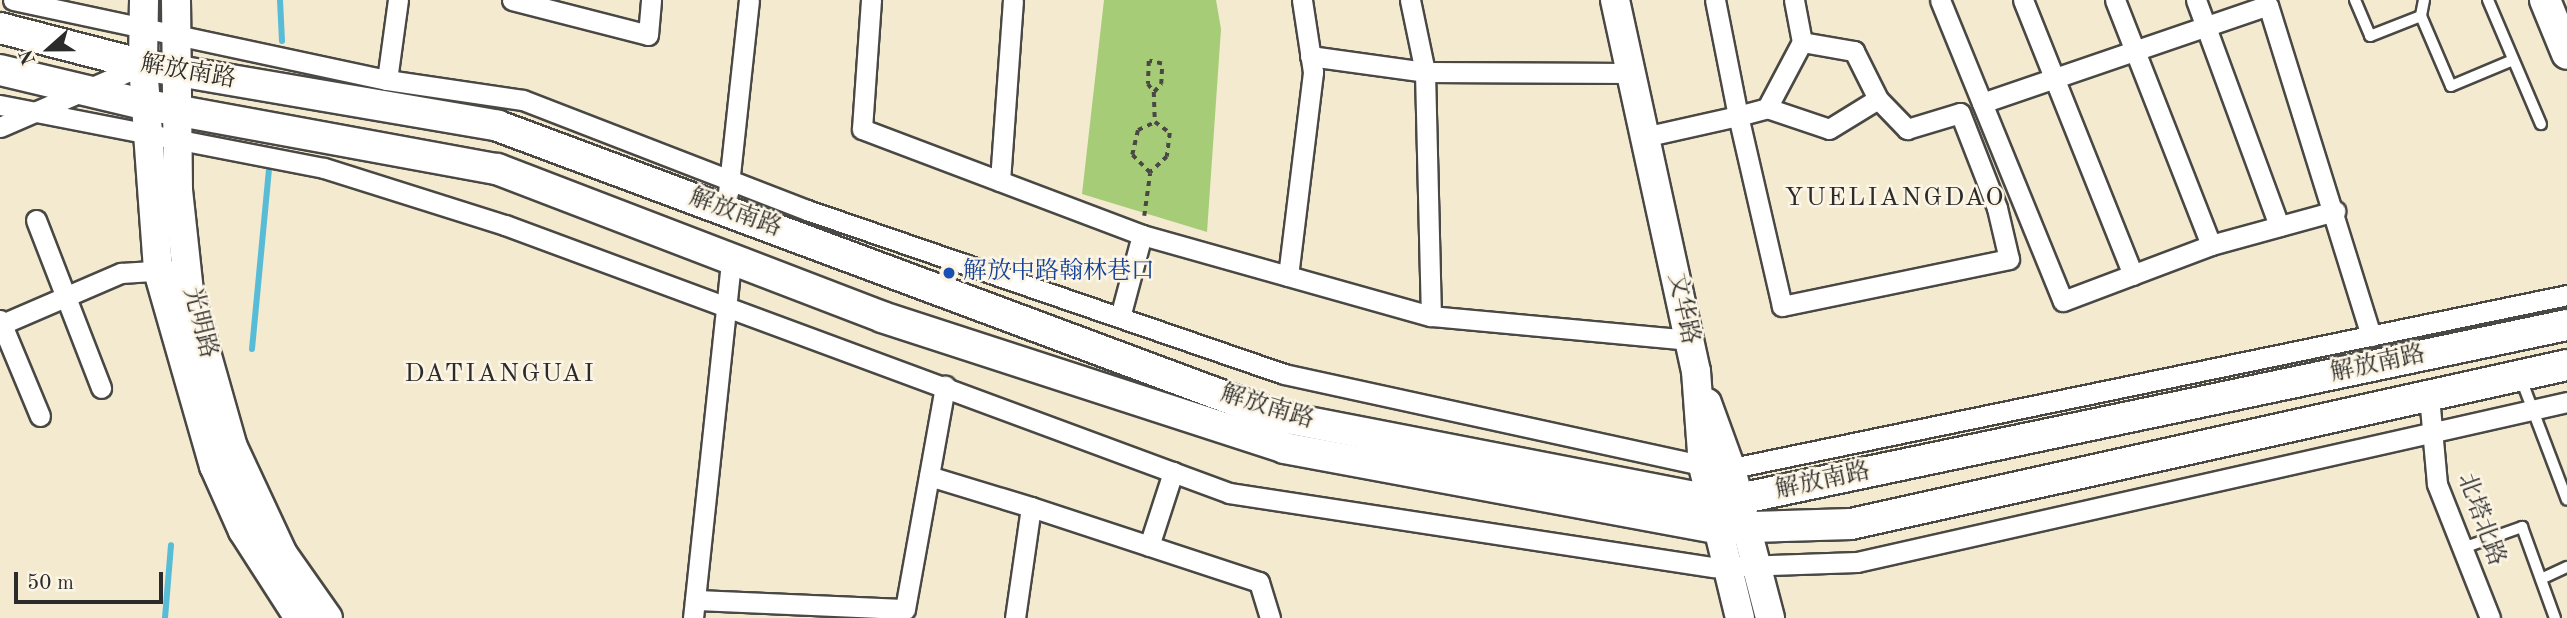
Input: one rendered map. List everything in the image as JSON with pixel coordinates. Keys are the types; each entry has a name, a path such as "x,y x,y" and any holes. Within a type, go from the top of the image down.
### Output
{"main road":[{"path":"2545,0 2567,54"},
{"name":"解放南路","path":"0,28 143,65 498,126 1277,416 1722,509 1746,530 1851,524 2567,365"},
{"name":"解放南路","path":"0,71 147,106 497,169 732,256 883,317 1284,448 1722,509 2567,325"}],"street":[{"path":"13,0 387,80 523,100 729,180 1284,374 1703,466 1731,469 2567,295"},
{"name":"光明路","path":"144,0 143,65 158,271 198,371 243,531 299,618"},
{"name":"光明路","path":"176,0 178,142 198,371"},
{"path":"387,80 398,0"},
{"path":"512,0 542,4 648,35 651,0"},
{"path":"727,211 749,0"},
{"path":"871,0 862,129 1142,235 1431,316 1689,340"},
{"path":"1000,181 1013,0"},
{"path":"1288,276 1313,72 1302,0"},
{"path":"1410,0 1425,72 1431,316"},
{"name":"文华路","path":"1615,0 1696,371 1703,466 1722,509 1726,566 1740,618"},
{"path":"1715,0 1738,116 1782,306 2008,259 1997,208 1959,113 1907,129 1878,99 1854,51 1802,42"},
{"path":"1768,108 1802,42 1794,0"},
{"path":"1940,0 2063,301 2211,245 2335,211"},
{"path":"2024,0 2133,275"},
{"path":"2115,0 2211,245"},
{"path":"2196,0 2279,226"},
{"path":"1982,103 2267,5 2335,211 2371,336"},
{"path":"1310,56 1425,72 1631,73"},
{"path":"0,127 143,65"},
{"path":"1644,137 1768,108 1829,129 1878,99"},
{"path":"0,105 178,142 324,168 505,225 1228,493 1726,566 1857,562 2567,402"},
{"path":"36,220 101,388"},
{"path":"1119,317 1142,235"},
{"path":"732,256 694,609 793,611 905,608 945,386"},
{"path":"40,416 1,323 121,273 187,269"},
{"path":"1696,371 1731,469 1722,509"},
{"name":"北塔北路","path":"2429,396 2437,484 2490,618"},
{"name":"光明路","path":"223,456 283,554 328,618"},
{"path":"1149,545 1173,472"},
{"path":"929,476 1259,582 1270,618"},
{"path":"1015,618 1031,507"},
{"path":"1746,530 1770,618"}],"lane":[{"path":"2355,0 2370,36 2421,16"},
{"path":"2424,0 2421,16 2451,86 2513,60"},
{"path":"2487,0 2541,124"},
{"path":"2519,375 2567,500"},
{"path":"2463,548 2522,527 2555,618"},
{"path":"2541,579 2567,567"}],"path":[{"path":"1154,92 1161,83 1162,64 1149,61 1148,84 1154,92 1155,122"},
{"path":"1150,173 1132,155 1138,130 1155,122"},
{"path":"1142,235 1150,173 1167,157 1170,132 1155,122"}],"green space":[{"path":"1104,0 1216,0 1221,29 1207,232 1082,194"}],"waterway":[{"path":"280,0 282,41"},
{"path":"252,349 269,170"},
{"path":"165,618 171,545"}],"place":[{"name":"解放中路翰林巷口","path":"949,273"}],"district":[{"name":"YUELIANGDAO","path":"1895,199"},
{"name":"DATIANGUAI","path":"500,375"}]}
